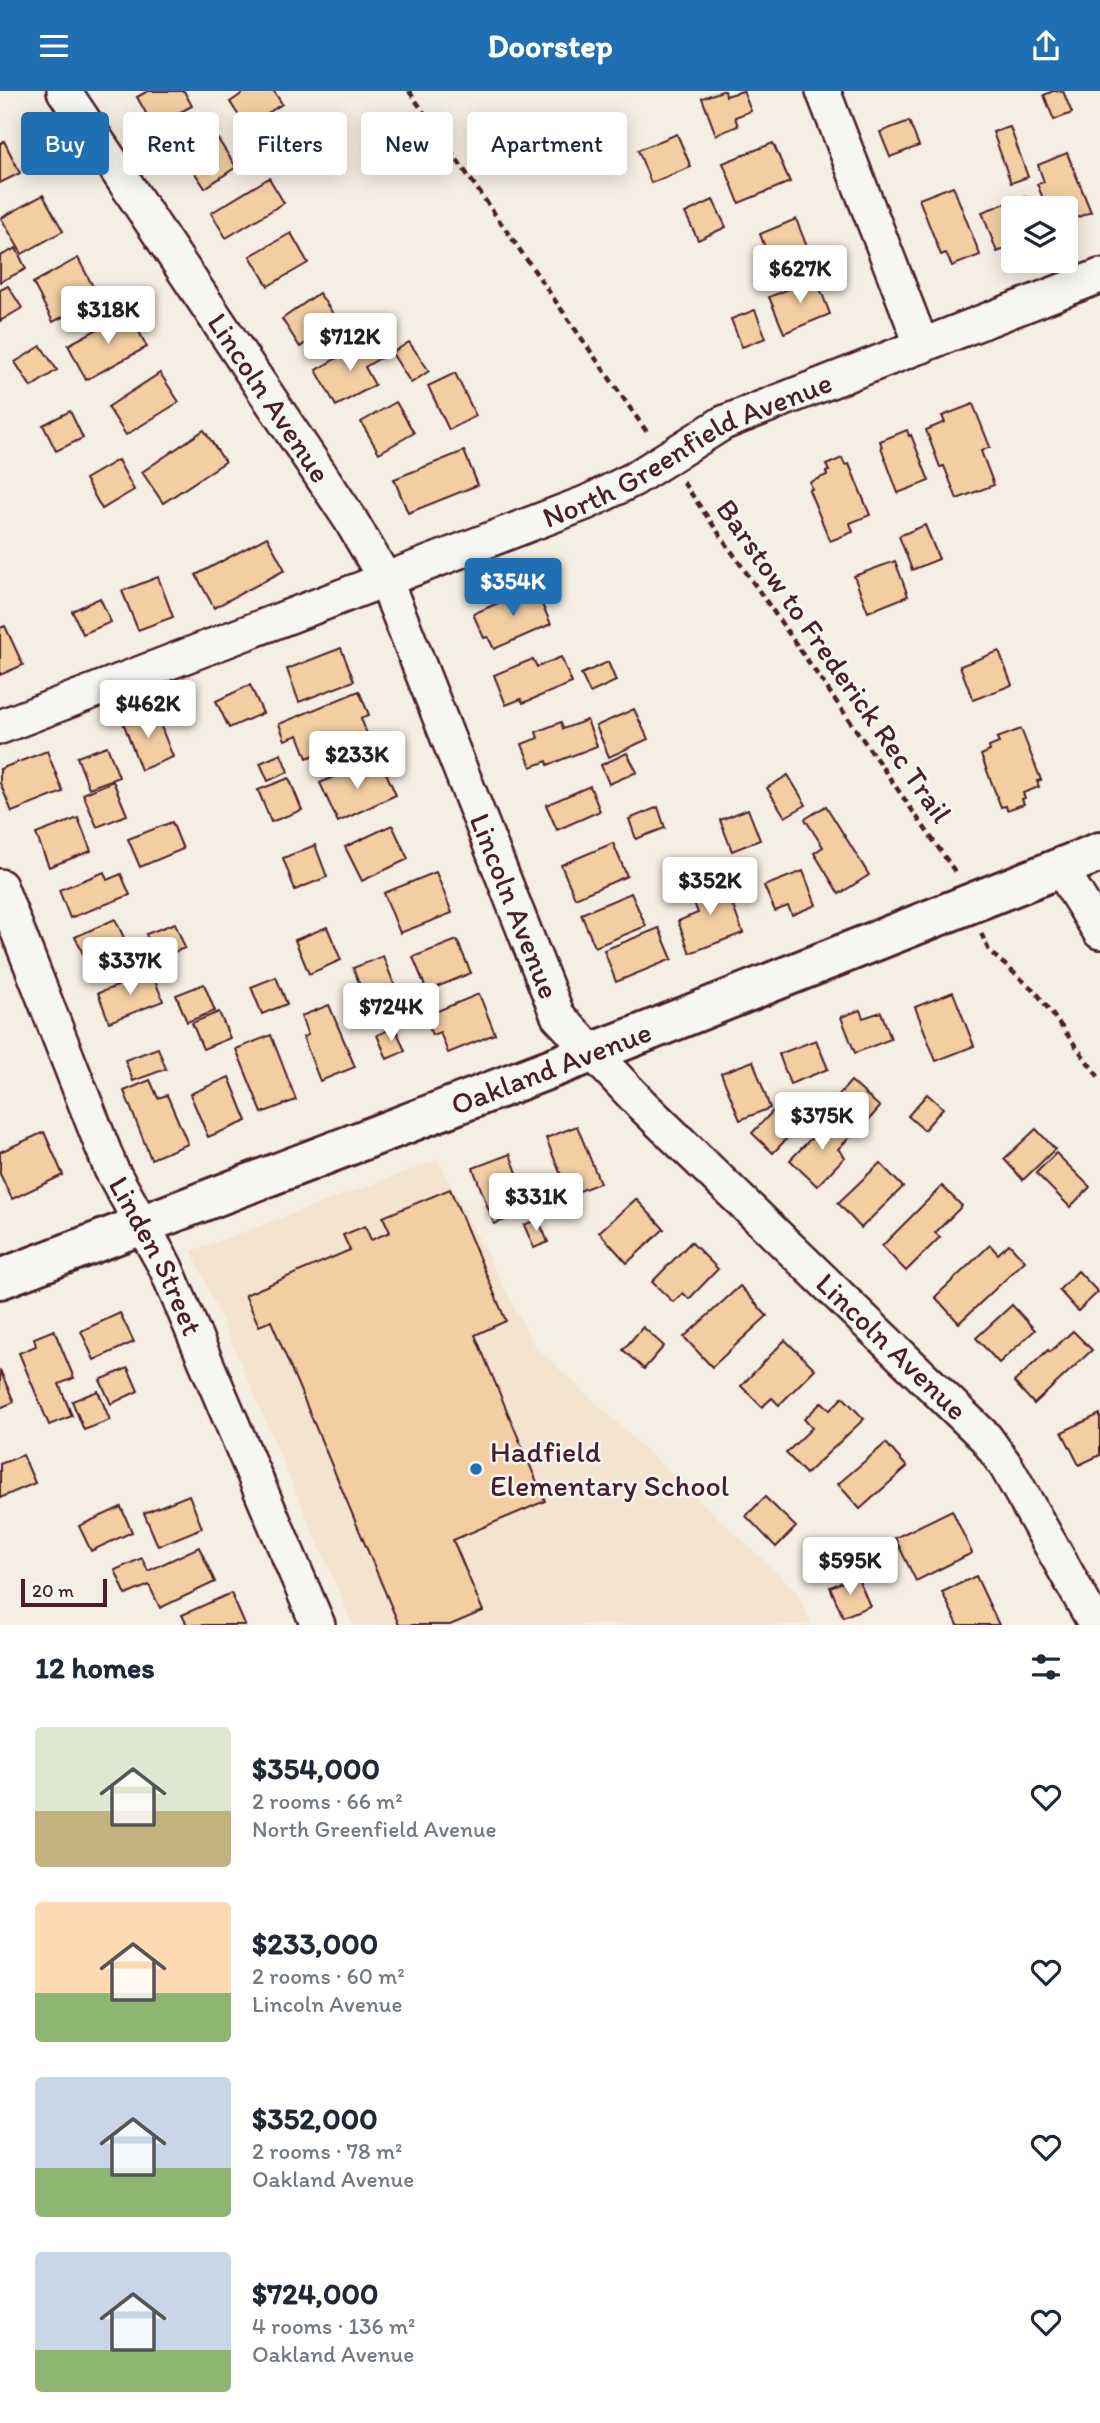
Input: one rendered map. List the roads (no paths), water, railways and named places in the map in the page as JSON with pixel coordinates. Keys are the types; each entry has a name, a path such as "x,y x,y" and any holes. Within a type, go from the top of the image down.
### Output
{"street":[{"name":"Lincoln Avenue","path":"64,91 350,519 385,579 558,1016 590,1052 986,1438 1006,1466 1096,1625"},
{"path":"822,91 922,346"},
{"name":"North Greenfield Avenue","path":"0,727 588,502 634,479 723,423 1100,276"},
{"name":"Oakland Avenue","path":"0,1279 1100,852"},
{"path":"1060,867 1100,932"},
{"name":"Linden Street","path":"0,886 111,1169 165,1266 318,1625"}],"place":[{"name":"Hadfield Elementary School","path":"476,1469"}]}
